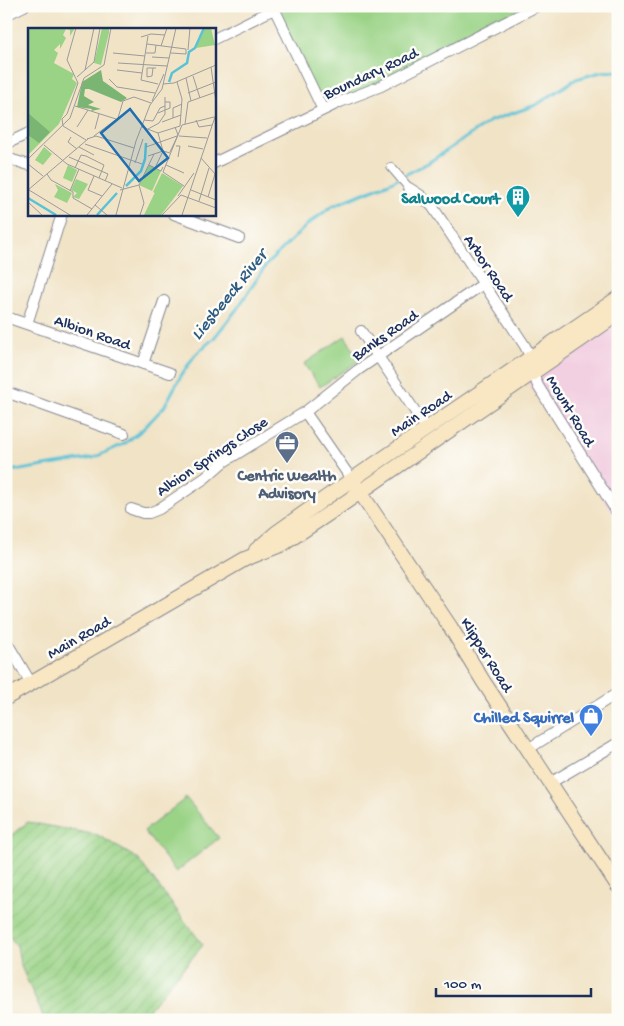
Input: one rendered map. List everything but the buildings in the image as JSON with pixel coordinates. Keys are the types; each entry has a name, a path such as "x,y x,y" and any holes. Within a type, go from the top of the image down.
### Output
{"main road":[{"name":"Main Road","path":"6,698 245,559 276,533 356,486 533,364 618,298"},
{"name":"Main Road","path":"356,486 427,429 618,314"},
{"name":"Klipper Road","path":"356,486 451,628 483,681 618,886"}],"street":[{"path":"6,15 24,6"},
{"name":"Boundary Road","path":"215,163 340,102 380,86 537,6"},
{"path":"215,38 273,8 324,110"},
{"path":"6,144 28,133"},
{"path":"6,158 28,165"},
{"path":"391,167 409,188"},
{"name":"Arbor Road","path":"409,188 432,206 526,346 533,364"},
{"path":"27,324 62,215"},
{"path":"177,215 239,238"},
{"name":"Banks Road","path":"305,412 338,385 483,284"},
{"path":"143,364 164,301"},
{"name":"Albion Road","path":"6,317 170,373"},
{"path":"361,331 427,429"},
{"name":"Mount Road","path":"533,364 538,386 618,514"},
{"path":"6,392 124,434"},
{"path":"305,412 356,486"},
{"name":"Albion Springs Close","path":"131,509 149,513 159,509 205,478 222,463 305,412"},
{"path":"6,641 32,683"},
{"path":"528,749 613,696"},
{"path":"550,783 618,742"}],"shaded area":[{"path":"618,320 618,521 526,380"}],"green space":[{"path":"273,6 537,6 323,110"},
{"path":"345,336 360,360 320,387 304,364"},
{"path":"186,798 219,838 176,872 144,831"},
{"path":"28,822 98,835 138,859 203,945 140,1020 47,1020 43,1016 20,964 17,946 6,932 6,839"}],"waterway":[{"name":"Liesbeeck River","path":"6,470 20,470 93,458 124,444 143,429 164,407 195,355 214,338 237,309 267,264 307,225 332,206 389,183 428,163 490,121 536,105 576,79 601,72 618,71"}],"place":[{"name":"Salwood Court","path":"518,218"},
{"name":"Centric Wealth Advisory","path":"287,464"},
{"name":"Chilled Squirrel","path":"591,737"}]}
